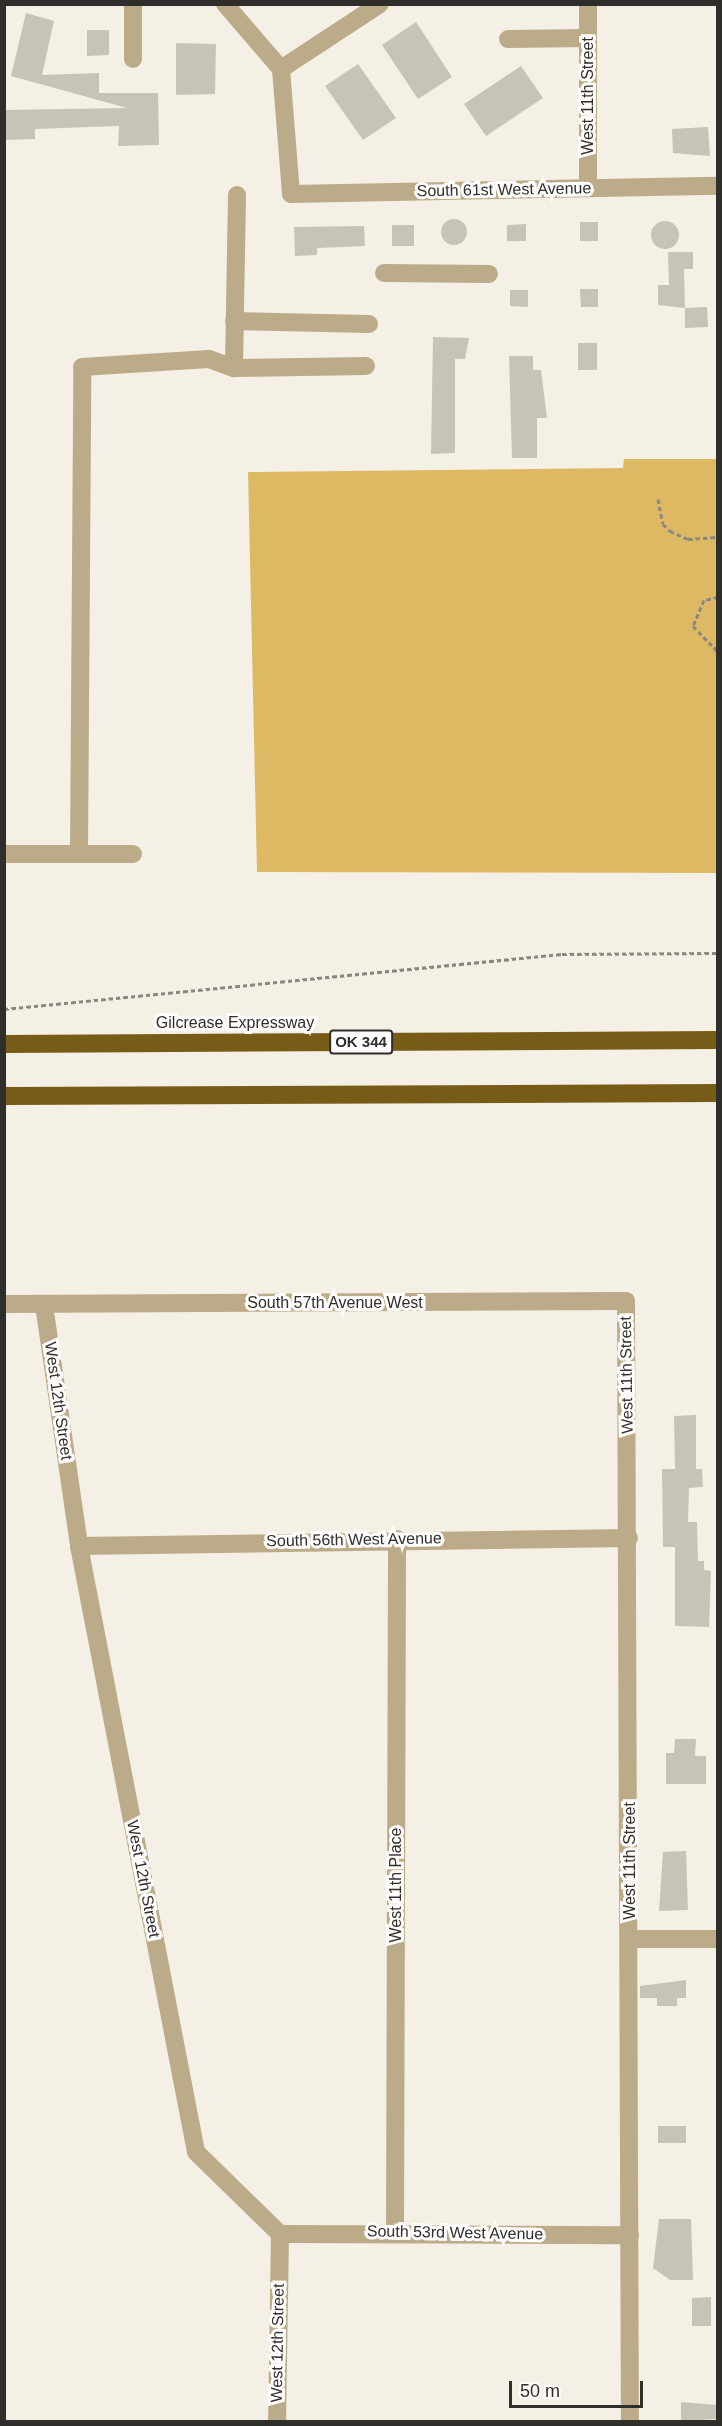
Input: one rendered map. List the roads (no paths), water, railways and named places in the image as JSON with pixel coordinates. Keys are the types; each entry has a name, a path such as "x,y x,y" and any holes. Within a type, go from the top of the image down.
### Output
{"highway":[{"name":"Gilcrease Expressway","path":"4,1044 717,1040"},
{"path":"4,1096 717,1093"}],"street":[{"path":"133,4 133,59"},
{"path":"225,4 281,69 380,4"},
{"name":"West 11th Street","path":"588,4 588,188"},
{"path":"508,39 588,38"},
{"name":"South 61st West Avenue","path":"281,69 291,194 717,186"},
{"path":"234,368 237,195"},
{"path":"384,273 489,274"},
{"path":"234,321 369,324"},
{"path":"79,853 82,367 209,359 234,368 366,366"},
{"path":"4,854 133,854"},
{"name":"West 11th Street","path":"626,1301 631,1939 630,2421"},
{"name":"South 57th Avenue West","path":"4,1304 626,1301"},
{"name":"West 12th Street","path":"44,1305 79,1546 196,2152 280,2234 277,2421"},
{"name":"South 56th West Avenue","path":"79,1546 397,1539 628,1538"},
{"name":"West 11th Place","path":"395,2231 397,1539"},
{"path":"631,1939 717,1939"},
{"name":"South 53rd West Avenue","path":"280,2234 395,2231 630,2235"}]}
